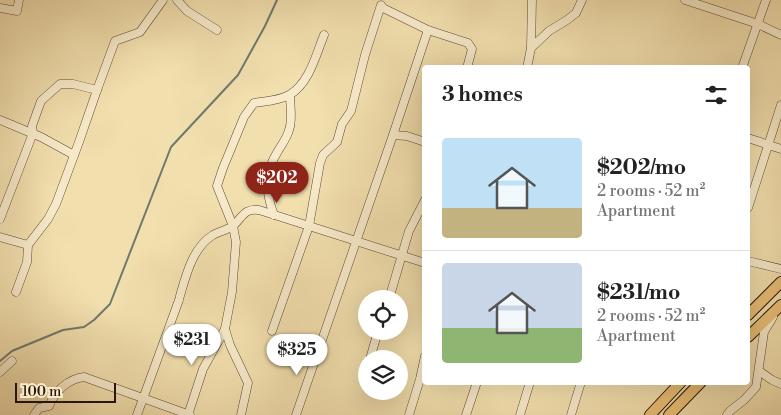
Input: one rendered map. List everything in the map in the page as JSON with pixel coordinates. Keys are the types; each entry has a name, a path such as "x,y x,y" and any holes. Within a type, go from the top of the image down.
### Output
{"main road":[{"path":"750,313 781,282"},
{"path":"750,335 780,305"},
{"path":"650,415 678,385"},
{"path":"670,415 698,385"}],"street":[{"path":"0,8 17,11 19,0"},
{"path":"16,292 26,262 28,246 52,212 115,41 134,36 140,32 163,0"},
{"path":"177,0 186,11 217,30"},
{"path":"528,65 531,48 532,0"},
{"path":"531,48 548,31 576,13 582,0"},
{"path":"685,0 704,3 781,35"},
{"path":"743,65 766,0"},
{"path":"272,331 309,226 320,163 323,155 337,142 340,129 351,111 365,55 381,5 390,12 428,30 468,43 472,49 468,65"},
{"path":"296,415 428,30"},
{"path":"34,415 39,408 49,406 52,398 68,382 75,378 84,377 189,415 203,369 225,329 232,292 236,242 233,226 217,186 222,168 244,117 254,103 274,100 290,94 298,88 306,78 324,35"},
{"path":"0,219 33,133 32,126 41,101 60,84 73,84 97,90"},
{"path":"274,215 267,194 266,184 272,162 286,140 290,127 290,94"},
{"path":"750,202 781,106"},
{"path":"0,120 33,133 74,155"},
{"path":"393,135 407,136 422,141"},
{"path":"750,139 781,148"},
{"path":"253,210 264,200 267,194"},
{"path":"391,290 409,231 422,206"},
{"path":"137,415 179,298 185,276 195,253 212,235 233,226 244,212 253,210 274,215 422,262"},
{"path":"0,237 28,246"},
{"path":"750,261 781,269"},
{"path":"727,415 730,410 756,388 764,332 780,305"},
{"path":"225,329 230,345 248,383 241,415"},
{"path":"0,372 12,362"},
{"path":"409,415 422,370"},
{"path":"759,371 781,384"},
{"path":"466,415 476,385"},
{"path":"520,415 529,385"},
{"path":"571,415 580,385"}],"waterway":[{"path":"0,361 12,351 63,330 84,327 110,304 171,147 238,75 277,0"}]}
